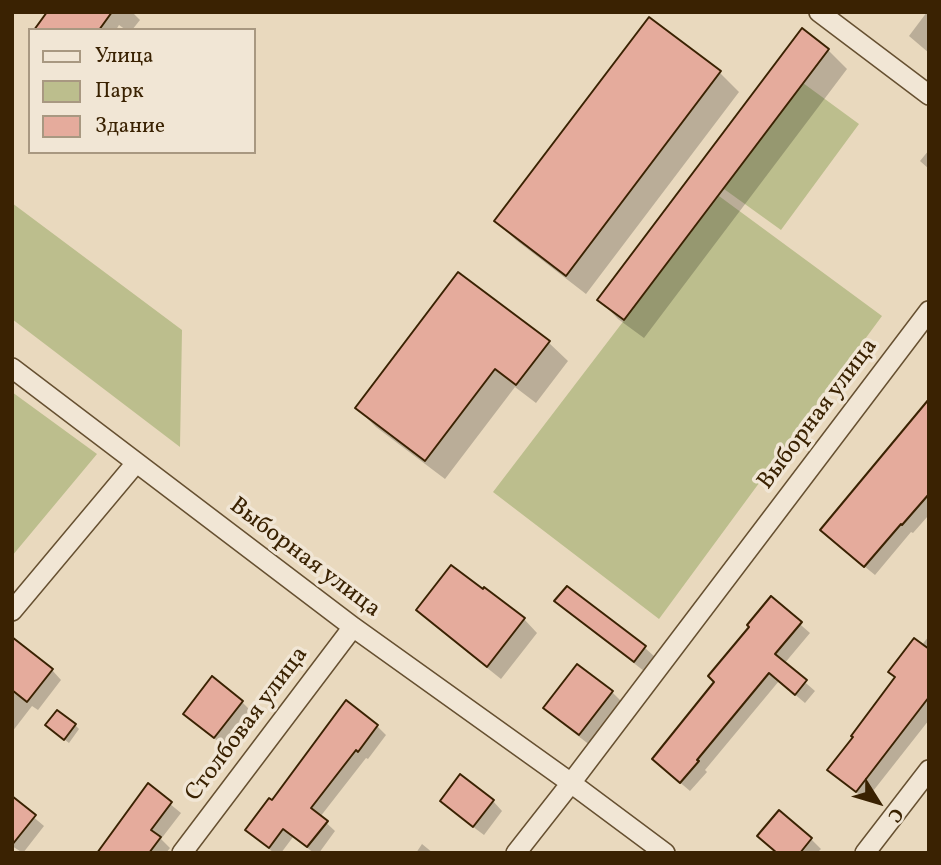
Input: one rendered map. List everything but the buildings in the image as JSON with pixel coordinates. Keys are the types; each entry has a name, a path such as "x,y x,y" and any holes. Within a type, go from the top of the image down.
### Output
{"street":[{"path":"820,12 929,95"},
{"name":"Выборная улица","path":"516,853 929,311"},
{"name":"Выборная улица","path":"12,368 353,627 665,853"},
{"path":"12,611 136,463"},
{"name":"Столбовая улица","path":"182,853 353,627"},
{"path":"865,853 929,770"}],"green space":[{"path":"803,83 859,124 781,230 724,189"},
{"path":"719,196 882,316 659,619 493,492"},
{"path":"12,203 182,330 180,447 12,319"},
{"path":"12,392 97,454 12,556"}]}
